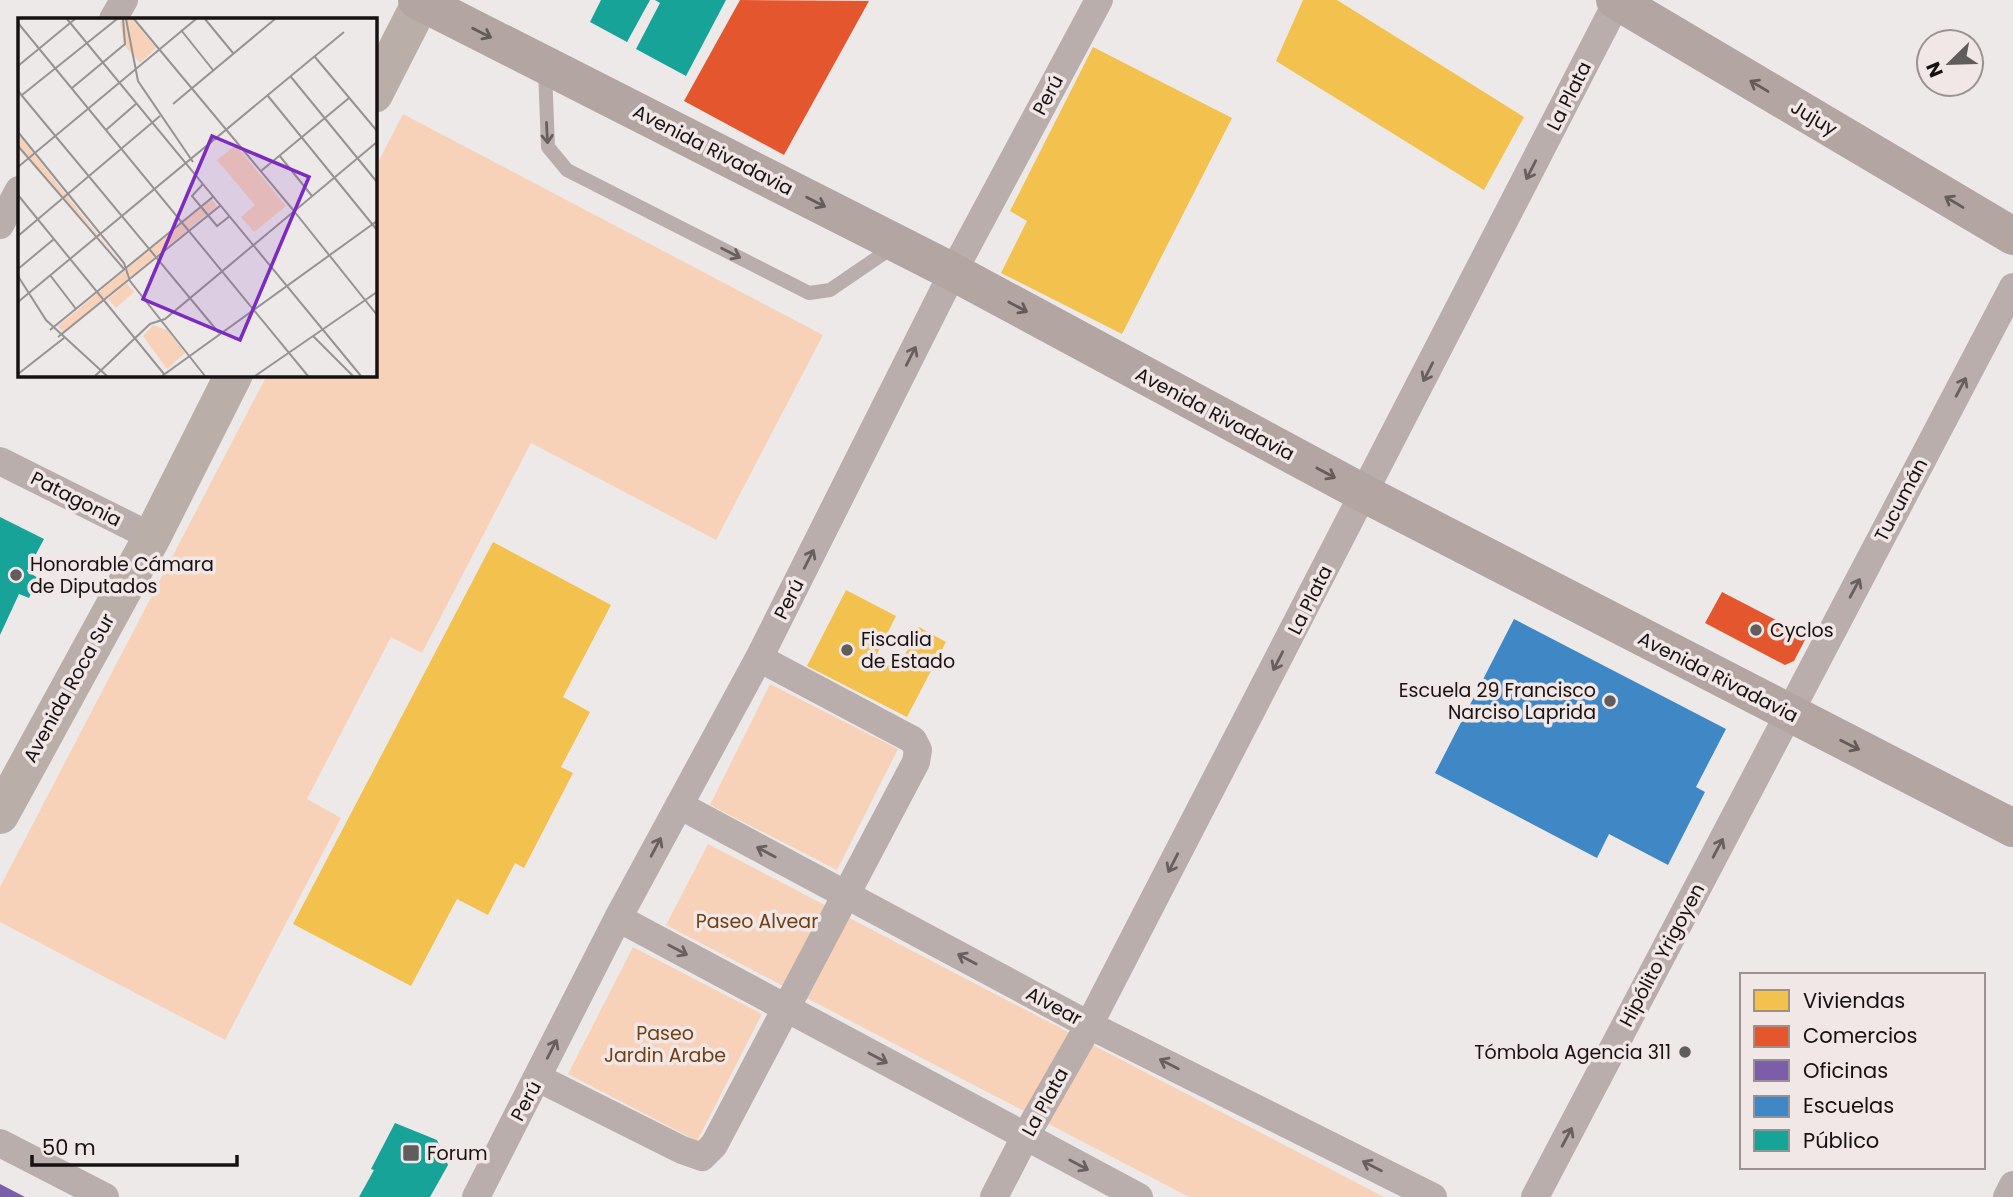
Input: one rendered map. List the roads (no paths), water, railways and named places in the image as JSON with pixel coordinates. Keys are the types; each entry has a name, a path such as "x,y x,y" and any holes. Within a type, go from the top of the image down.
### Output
{"main road":[{"name":"Avenida Rivadavia","path":"419,1 953,272 1365,494 2013,828"},
{"path":"376,90 419,1"},
{"name":"Jujuy","path":"1617,1 2013,236"},
{"name":"Avenida Roca Sur","path":"0,815 152,537 233,376"}],"street":[{"path":"115,18 124,0"},
{"name":"Perú","path":"476,1197 618,918 759,658 953,272 1099,0"},
{"name":"La Plata","path":"994,1197 1089,1024 1365,494 1617,1"},
{"path":"0,225 18,192"},
{"name":"Tucumán","path":"1789,713 2013,287"},
{"name":"Patagonia","path":"0,461 152,537"},
{"path":"538,1078 682,1150 702,1157 714,1145 916,762 918,750 913,740 759,658"},
{"name":"Hipólito Yrigoyen","path":"1535,1197 1789,713"},
{"name":"Alvear","path":"679,805 1089,1024 1433,1197"},
{"path":"618,918 1139,1197"},
{"path":"0,1143 105,1197"},
{"path":"2007,1197 2013,1185"}],"lane":[{"path":"545,65 548,147 567,170 809,293 830,290 898,244"}],"place":[{"name":"Honorable Cámara de Diputados","path":"16,575"},
{"name":"Cyclos","path":"1756,630"},
{"name":"Fiscalia de Estado","path":"847,650"},
{"name":"Escuela 29 Francisco Narciso Laprida","path":"1610,701"},
{"name":"Tómbola Agencia 311","path":"1685,1052"},
{"name":"Forum","path":"411,1153"}],"park label":[{"name":"Paseo Alvear","path":"757,921"},
{"name":"Paseo Jardin Arabe","path":"665,1044"}]}
